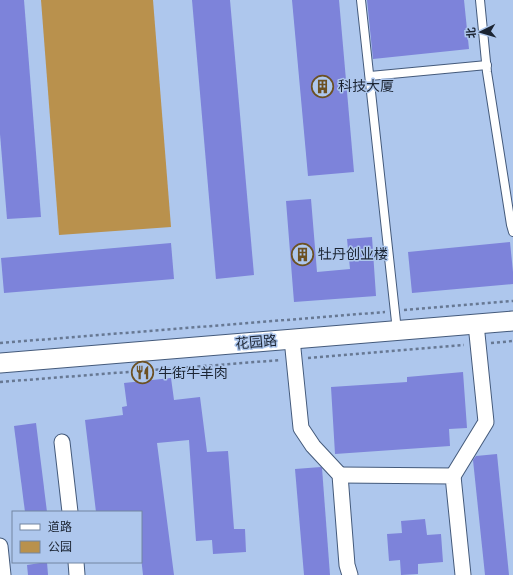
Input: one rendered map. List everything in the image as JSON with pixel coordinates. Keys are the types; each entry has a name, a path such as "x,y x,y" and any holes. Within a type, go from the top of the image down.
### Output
{"street":[{"name":"花园路","path":"0,363 513,321"},
{"path":"463,575 453,476 486,422 476,324"},
{"path":"292,339 301,428 313,446 340,476 347,565 350,575"},
{"path":"62,442 70,511"},
{"path":"340,476 453,476"},
{"path":"0,546 4,565"},
{"path":"76,563 77,575"}],"lane":[{"path":"361,0 397,331"},
{"path":"480,0 487,65 513,232"},
{"path":"370,76 487,65"}],"path":[{"path":"0,343 513,301"},
{"path":"0,382 513,341"}],"green space":[{"path":"41,0 153,0 171,227 59,235"}],"building":[{"path":"0,0 24,0 41,217 7,219 0,134"},
{"path":"192,0 230,0 254,275 216,279"},
{"name":"科技大厦","path":"292,0 339,0 354,172 308,176"},
{"path":"367,0 464,0 469,49 373,59"},
{"name":"牡丹创业楼","path":"311,199 317,272 350,269 347,239 372,237 376,296 294,302 286,201"},
{"path":"510,242 513,284 412,293 408,252"},
{"path":"171,243 174,279 4,293 1,258"},
{"path":"463,372 467,428 449,429 450,446 335,454 331,387 407,382 407,377"},
{"path":"171,378 174,400 200,397 207,452 228,451 234,529 245,529 246,552 213,554 212,540 196,541 189,440 157,443 174,575 143,575 142,511 96,511 85,420 123,415 122,407 127,406 124,383"},
{"path":"36,423 47,511 25,511 14,426"},
{"path":"497,454 509,575 485,575 473,460 476,456"},
{"path":"321,467 330,575 304,575 295,469"},
{"path":"425,519 427,535 441,534 443,562 418,564 418,574 401,575 400,560 389,561 387,534 402,533 401,521"},
{"path":"47,563 48,575 28,575 27,565"}],"place":[{"name":"科技大厦","path":"323,86"},
{"name":"牡丹创业楼","path":"303,254"},
{"name":"牛街牛羊肉","path":"142,373"}]}
